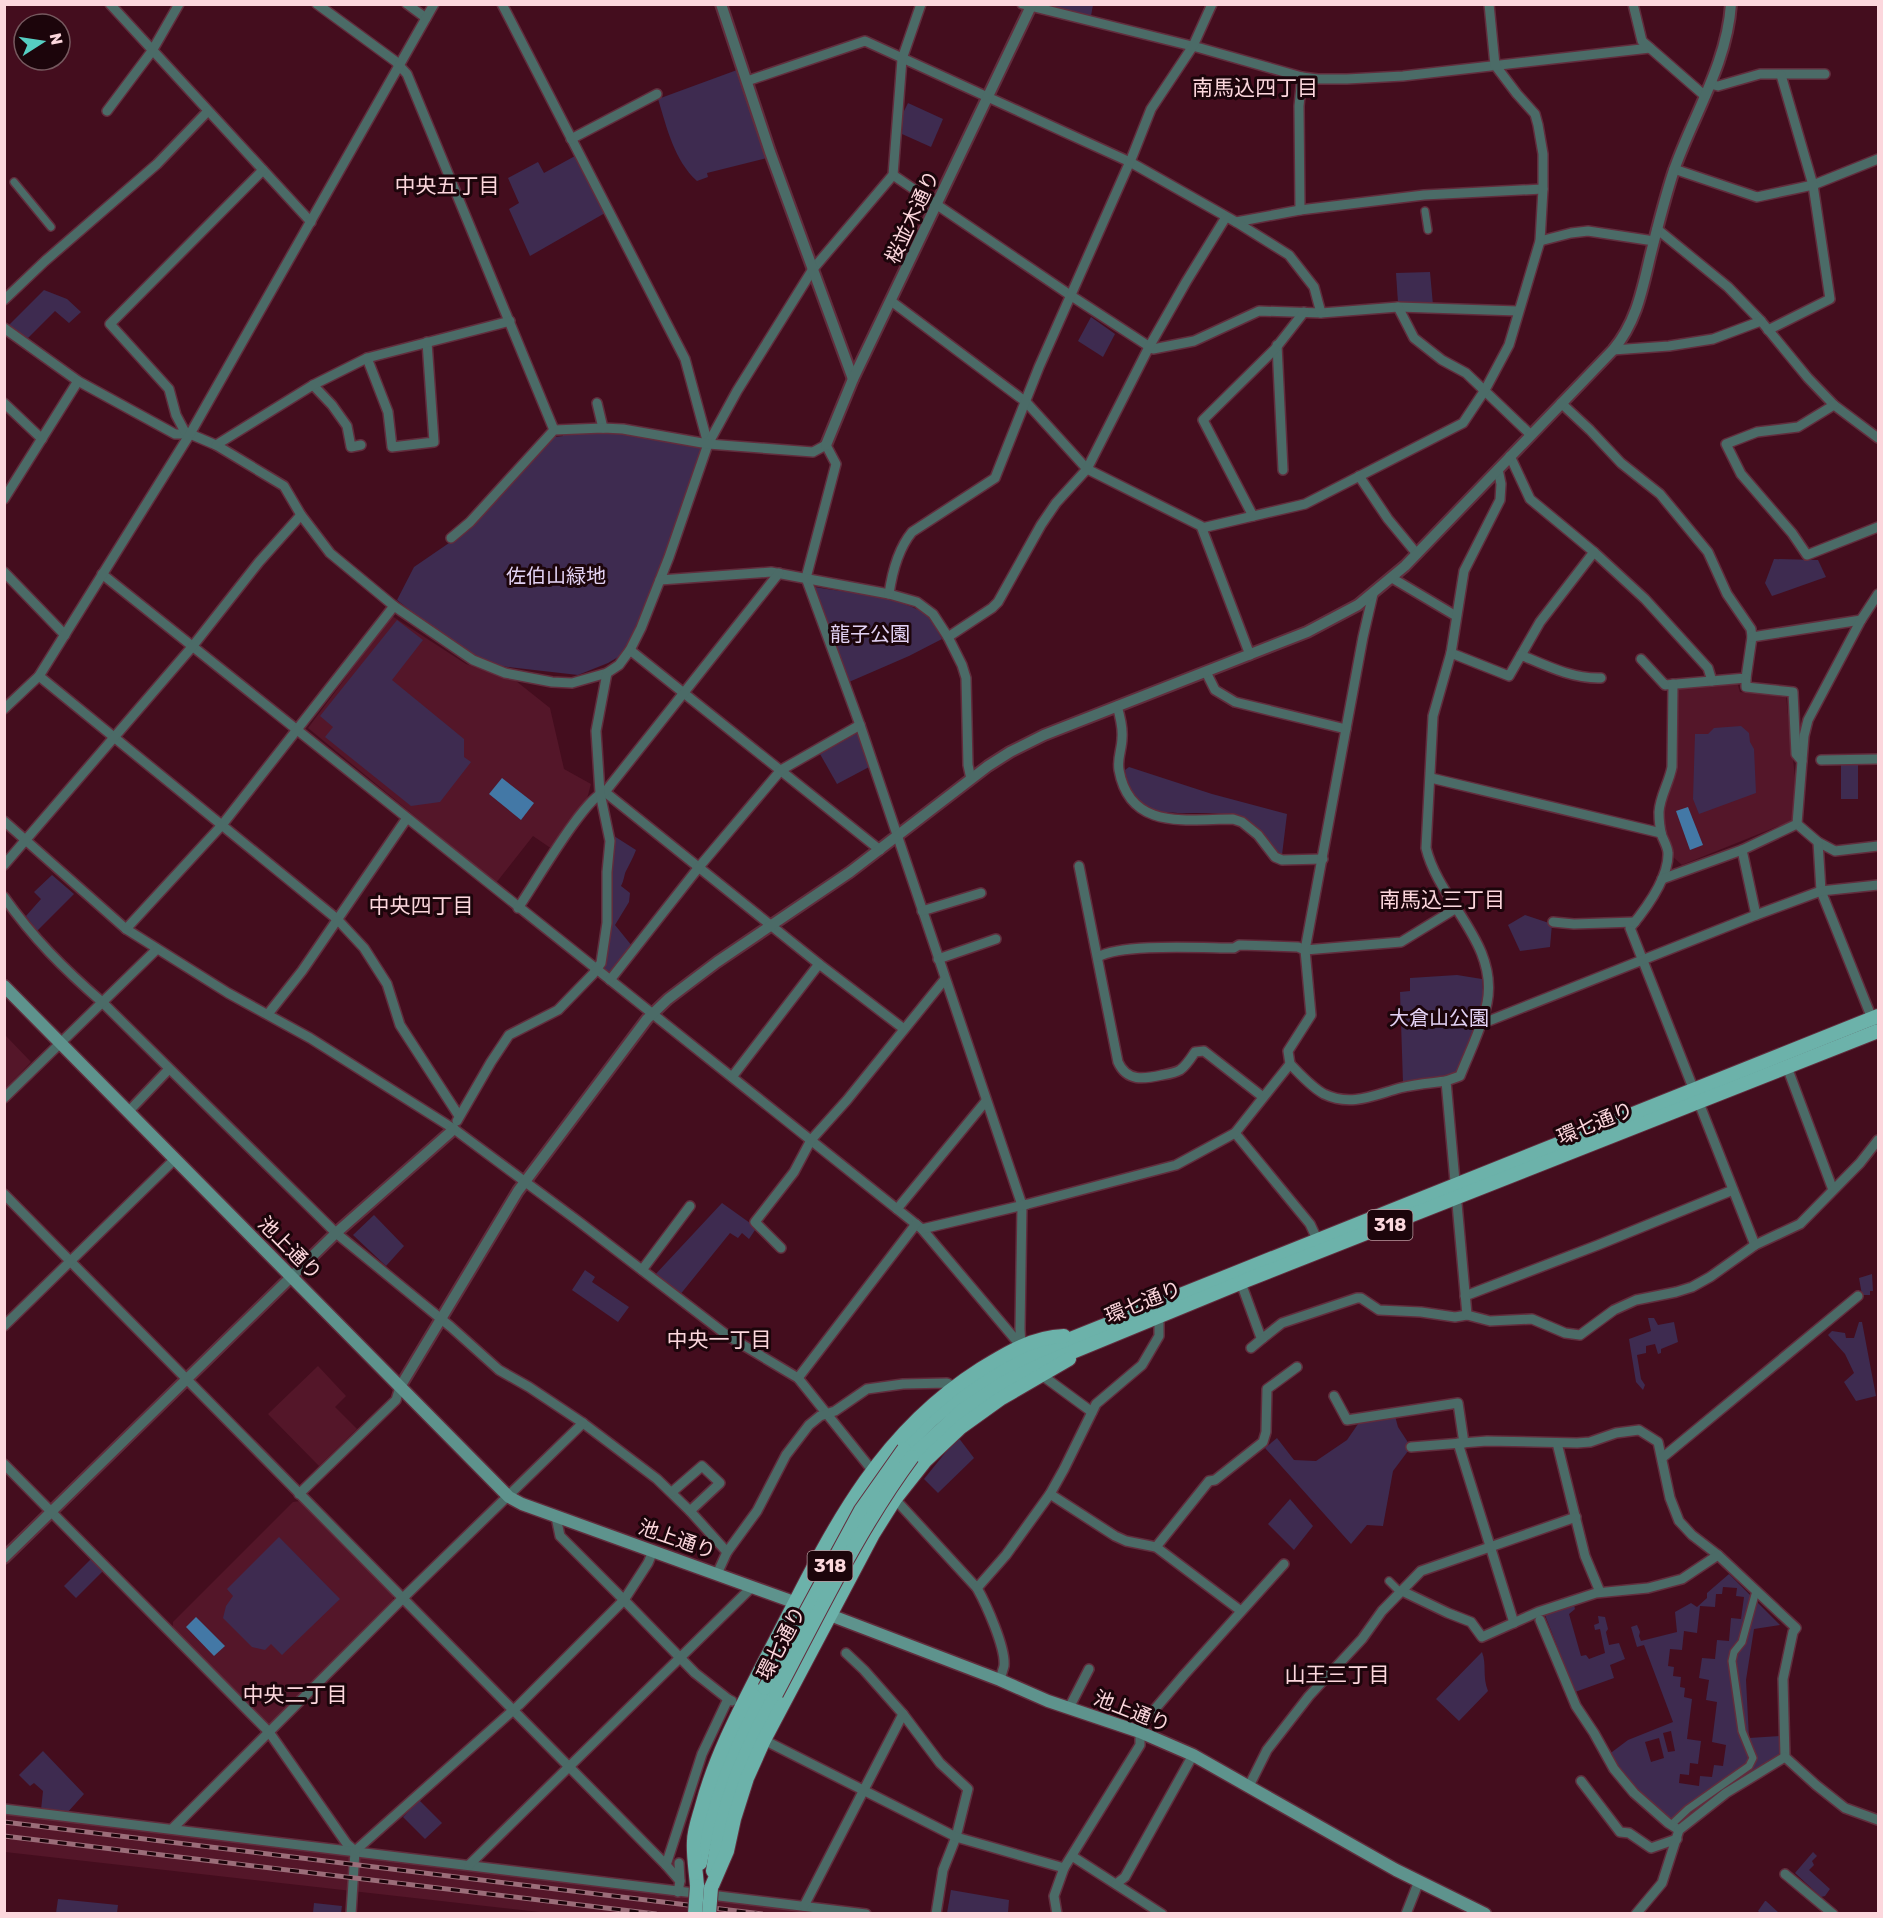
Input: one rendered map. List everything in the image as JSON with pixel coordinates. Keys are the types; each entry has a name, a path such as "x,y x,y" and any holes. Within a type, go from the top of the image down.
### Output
{"main road":[{"name":"池上通り","path":"4,986 509,1497 556,1517 831,1615 1069,1708 1140,1732 1193,1755 1396,1870 1485,1914"},
{"name":"環七通り","path":"695,1914 718,1841 731,1788 770,1691 908,1453 930,1422 968,1392 995,1374 1038,1352 1159,1316 1456,1199 1697,1096 1787,1067 1877,1026"},
{"name":"環七通り","path":"908,1453 964,1409 1003,1383 1080,1341 1317,1239 1456,1184 1697,1096 1877,1026"},
{"path":"1043,1338 1080,1341 1068,1360 1000,1399 961,1427 925,1461 895,1499 853,1571 764,1740 747,1778 727,1851 704,1887 694,1840 700,1811 717,1758 742,1705 848,1506 872,1470 911,1425 954,1387 987,1365 1021,1346 1043,1338"},
{"name":"環七通り","path":"704,1887 709,1914"}],"street":[{"path":"110,4 311,222"},
{"path":"107,111 152,51 179,4"},
{"path":"317,4 400,65 407,74 554,430"},
{"path":"407,4 426,18"},
{"path":"4,709 39,675 190,434 434,4"},
{"path":"502,4 685,359 708,444"},
{"path":"722,4 770,152 854,379"},
{"path":"263,170 110,324 169,389 176,415 185,432 216,445 284,486 301,515 330,553 394,606 472,660 505,673 552,682 572,683 607,673 619,665 630,650 660,580 708,444 737,391 813,269 893,175 902,59 921,4"},
{"path":"889,594 892,576 904,541 912,532 995,478 1070,295 1130,162 1151,109 1193,46 1212,4"},
{"path":"1202,528 1305,504 1463,423 1485,390 1509,345 1540,241 1543,189 1543,154 1534,114 1495,64 1489,4"},
{"path":"1633,4 1642,40 1705,96"},
{"path":"299,1494 396,1400 400,1387 524,1182 652,1012 717,962 880,850 1000,757 1061,727 1325,624 1373,594 1417,554 1613,350 1626,332 1633,319 1674,169 1710,84 1727,33 1731,4"},
{"path":"1029,5 1193,46 1302,77 1338,79 1403,76 1650,48"},
{"name":"桜並木通り","path":"825,445 854,379 989,96 1029,5"},
{"path":"747,81 865,41 1130,162 1236,222 1289,255 1314,287 1321,312"},
{"path":"1710,84 1718,86 1760,74 1825,74"},
{"path":"1768,330 1830,299 1813,185 1781,75"},
{"path":"1300,210 1299,106 1302,77"},
{"path":"571,139 657,94"},
{"path":"4,300 45,261 157,164 208,111"},
{"path":"1674,169 1757,196 1813,185 1878,159"},
{"path":"893,175 1153,349 1194,341 1259,311 1321,312 1398,307 1518,310"},
{"path":"14,182 51,227"},
{"path":"1236,222 1300,210 1424,195 1543,189"},
{"path":"1425,211 1428,230"},
{"path":"948,637 998,602 1051,510 1087,469 1149,347 1226,217"},
{"path":"1657,229 1728,287 1761,321 1808,378 1834,405 1878,438"},
{"path":"1540,241 1588,231 1654,241"},
{"path":"891,301 1026,402 1087,469 1201,526 1250,655"},
{"path":"1398,307 1414,338 1442,360 1466,373 1531,435"},
{"path":"1253,516 1203,420 1245,380 1304,312"},
{"path":"216,445 314,385 367,358 510,321"},
{"path":"1613,350 1669,346 1713,339 1761,321"},
{"path":"4,328 78,381 175,434 190,434"},
{"path":"367,358 388,412 392,447 434,442 427,342"},
{"path":"1277,345 1283,470"},
{"path":"4,499 78,381"},
{"path":"314,385 347,426 351,447 361,445"},
{"path":"4,403 42,439"},
{"path":"597,403 603,428"},
{"path":"1561,404 1590,430 1621,464 1660,494 1708,552 1727,594 1751,629 1746,687 1793,692 1796,754 1802,761"},
{"path":"1834,405 1798,428 1757,432 1726,444 1741,474 1792,533 1807,555 1878,527"},
{"path":"451,538 470,522 554,430 623,429 708,444 813,452 825,445 836,464 806,578 860,725 1022,1206 1021,1346"},
{"path":"1510,456 1530,499 1594,552 1645,599 1708,668 1712,681"},
{"path":"1373,594 1362,637 1305,950 1311,1015 1288,1051 1290,1064 1314,1087 1338,1099 1358,1101 1402,1087 1446,1081 1460,1076 1481,1024 1489,994 1487,967 1480,947 1455,909 1430,864 1426,848 1433,716 1451,653 1464,571 1500,500 1501,484 1498,469"},
{"path":"1359,476 1388,519 1417,554"},
{"path":"4,866 192,647 301,515"},
{"path":"1451,653 1509,676 1540,622 1594,552"},
{"path":"4,572 65,635"},
{"path":"660,580 745,573 779,573 889,594 916,602 933,614 962,665 966,678 968,765 971,779"},
{"path":"518,908 589,803 602,793 779,573"},
{"path":"102,574 919,1226 1021,1346"},
{"path":"1392,578 1456,616"},
{"path":"1797,824 1804,736 1808,720 1861,620 1878,594"},
{"path":"126,929 222,825 394,606"},
{"path":"1752,637 1861,620"},
{"path":"630,650 880,850"},
{"path":"1521,655 1570,675 1587,679 1601,678"},
{"path":"1641,659 1665,685 1746,678"},
{"path":"1206,672 1215,690 1235,702 1346,729"},
{"path":"4,1558 336,1233 454,1129 459,1116 491,1062 510,1035 558,1010 597,969 601,963 607,923 607,872 610,841 602,793 596,731 607,673"},
{"path":"39,675 337,919 364,948 387,984 400,1025 459,1116"},
{"path":"1672,684 1672,767 1659,811 1661,833 1668,853 1662,879 1644,911 1630,928 1755,1245"},
{"path":"1117,706 1122,738 1118,758 1120,771 1128,794 1151,816 1233,819 1242,822 1258,834 1275,857 1281,860 1323,859"},
{"path":"610,980 699,867 782,770 860,725"},
{"path":"1821,760 1878,759"},
{"path":"1431,778 1661,833"},
{"path":"602,793 904,1029"},
{"path":"268,1014 302,971 407,818"},
{"path":"4,820 126,929 218,987 268,1014 401,1094 454,1129 728,1336 798,1378 872,1470"},
{"path":"1797,824 1818,842 1835,851 1878,846"},
{"path":"1662,879 1742,850 1797,824"},
{"path":"1818,842 1821,891 1877,1026"},
{"path":"1742,850 1756,915"},
{"path":"1079,866 1121,1070 1132,1077 1142,1079 1173,1073 1182,1069 1195,1052 1204,1050 1263,1097"},
{"path":"1481,1024 1821,891 1878,885"},
{"path":"922,911 981,892"},
{"path":"4,897 29,931 65,969 102,1002 336,1233 441,1318 498,1370 583,1422 672,1492 727,1552"},
{"path":"1098,957 1105,953 1142,949 1234,948 1239,945 1298,947 1305,950 1401,942 1455,909"},
{"path":"1553,922 1574,924 1635,922"},
{"path":"938,959 996,939"},
{"path":"4,1098 157,949"},
{"path":"732,1077 819,964"},
{"path":"781,1248 755,1222 794,1172 811,1140 945,979"},
{"path":"798,1378 919,1226 1022,1206 1176,1165 1235,1133 1290,1064"},
{"path":"1787,1067 1833,1190"},
{"path":"129,1111 169,1069"},
{"path":"1446,1081 1467,1315"},
{"path":"897,1209 986,1101"},
{"path":"1235,1133 1310,1224 1317,1239"},
{"path":"1251,1348 1282,1323 1357,1298 1362,1298 1379,1310 1421,1312 1455,1317 1467,1315 1490,1322 1532,1319 1565,1333 1580,1335 1614,1310 1636,1300 1676,1293 1692,1287 1755,1245 1800,1224 1860,1163 1878,1140"},
{"path":"4,1326 175,1159"},
{"path":"1465,1296 1733,1190"},
{"path":"4,1194 680,1881"},
{"path":"642,1270 690,1206"},
{"path":"1241,1283 1263,1338"},
{"path":"1662,1458 1858,1296"},
{"path":"977,1588 1006,1555 1050,1494 1096,1404 1142,1365 1159,1336 1159,1316"},
{"path":"1156,1547 1209,1481 1215,1480 1263,1442 1266,1432 1267,1389 1297,1367"},
{"path":"1043,1376 1092,1412"},
{"path":"717,1574 727,1552 757,1511 786,1455 809,1425 826,1413 835,1411 867,1389 903,1384 946,1383 954,1387"},
{"path":"1334,1396 1347,1420 1458,1402 1461,1443 1489,1547 1514,1623"},
{"path":"172,1829 583,1422"},
{"path":"1412,1447 1487,1441 1590,1442 1616,1433 1639,1430 1658,1442 1670,1498 1679,1521 1796,1628 1793,1632 1783,1679 1785,1757 1845,1808 1878,1820"},
{"path":"1557,1443 1585,1556 1600,1592"},
{"path":"4,1464 269,1732 347,1844 355,1851"},
{"path":"672,1492 702,1466 720,1483 690,1511"},
{"path":"1050,1494 1115,1536 1126,1541 1156,1547 1241,1611"},
{"path":"895,1499 977,1588 996,1631 1004,1664 1000,1680"},
{"path":"848,1506 867,1509 879,1524"},
{"path":"556,1517 560,1536 679,1657 728,1699 742,1705"},
{"path":"1249,1786 1267,1750 1302,1705 1362,1639 1382,1611 1421,1571 1576,1517"},
{"path":"351,1914 355,1851 513,1710 624,1600 648,1563 652,1551"},
{"path":"822,1555 826,1564 834,1570 853,1571"},
{"path":"1389,1581 1398,1590 1471,1622 1482,1637 1538,1612 1600,1592 1648,1588 1682,1579 1718,1555"},
{"path":"1057,1914 1054,1896 1064,1868 1140,1745 1140,1732 1143,1724 1284,1564"},
{"path":"470,1865 752,1587"},
{"path":"1636,1914 1662,1883 1676,1831 1688,1809 1749,1766 1753,1758 1742,1731 1732,1661 1734,1652 1742,1642 1756,1592"},
{"path":"1540,1620 1576,1706 1614,1769 1634,1793 1676,1831"},
{"path":"846,1653 903,1714 940,1763 968,1789 956,1838 943,1870 936,1914"},
{"path":"1069,1708 1089,1669"},
{"path":"666,1865 702,1754 728,1699"},
{"path":"804,1906 903,1714"},
{"path":"764,1740 956,1838 1064,1868"},
{"path":"1116,1884 1125,1877 1193,1755"},
{"path":"1581,1781 1620,1832 1629,1833 1651,1848 1726,1793 1785,1757"},
{"path":"4,1809 866,1914"},
{"path":"1072,1856 1162,1914"},
{"path":"678,1892 679,1863"},
{"path":"1785,1874 1833,1914"},
{"path":"1406,1914 1419,1881"}],"shaded area":[{"path":"392,616 466,664 516,681 550,708 564,769 591,784 587,799 552,849 533,836 496,883 308,728"},
{"path":"1737,682 1740,692 1786,697 1795,777 1793,817 1791,821 1682,865 1673,857 1673,849 1663,822 1665,805 1676,774 1679,688"},
{"path":"5,1035 31,1062 5,1089"},
{"path":"318,1366 346,1396 335,1407 357,1429 319,1466 268,1414"},
{"path":"300,1501 393,1594 393,1603 271,1725 268,1725 173,1628 173,1622 293,1502"},
{"path":"5,1813 838,1913 549,1913 5,1852"}],"green space":[{"path":"1044,5 1093,5 1091,16"},
{"path":"737,70 767,158 707,173 708,177 697,181 689,173 677,153 658,99"},
{"path":"908,103 943,119 931,147 902,134 903,113"},
{"path":"575,156 605,213 530,256 509,209 519,203 508,178 538,162 544,173"},
{"path":"1430,272 1433,305 1398,303 1396,273"},
{"path":"44,290 67,299 81,312 69,323 55,311 28,338 8,326"},
{"path":"1091,317 1115,334 1103,357 1078,341"},
{"name":"佐伯山緑地","path":"623,431 705,448 630,650 608,663 578,675 482,664 473,660 397,600 414,567 449,543 475,520 553,435 555,437 563,436 563,433"},
{"path":"1774,559 1818,560 1826,577 1772,596 1765,583"},
{"name":"龍子公園","path":"815,587 874,596 905,604 927,616 942,639 849,682"},
{"path":"397,620 423,640 392,680 464,739 464,757 471,762 440,802 411,806 325,737 333,727 320,716"},
{"path":"1741,726 1749,733 1754,749 1756,793 1699,814 1693,799 1695,734 1708,734 1714,728"},
{"path":"859,732 871,766 837,784 820,754"},
{"path":"1841,764 1858,764 1858,799 1841,799"},
{"path":"1129,767 1212,794 1287,814 1282,855 1253,825 1237,817 1221,814 1169,813 1154,810 1141,803 1131,790 1125,770"},
{"path":"614,836 636,850 621,886 630,893 629,902 615,925 632,946 610,975 604,970 613,909"},
{"path":"52,875 74,894 37,931 26,916 41,899 34,892"},
{"path":"1525,915 1552,924 1550,947 1520,951 1508,925"},
{"name":"大倉山公園","path":"1457,975 1482,979 1484,1002 1459,1075 1441,1081 1403,1083 1400,992 1410,991 1410,978"},
{"path":"722,1203 750,1223 755,1230 749,1239 742,1233 738,1238 730,1233 679,1296 653,1277"},
{"path":"374,1215 404,1246 386,1266 353,1235"},
{"path":"585,1270 595,1277 592,1282 629,1307 618,1322 572,1290"},
{"path":"1872,1274 1873,1291 1870,1291 1870,1295 1862,1295 1859,1278"},
{"path":"1648,1318 1654,1318 1658,1325 1674,1322 1678,1342 1661,1349 1661,1353 1658,1354 1655,1344 1646,1346 1646,1353 1637,1355 1641,1379 1645,1385 1643,1390 1636,1382 1629,1339 1651,1331"},
{"path":"1859,1322 1862,1322 1876,1396 1856,1401 1844,1382 1854,1373 1845,1354 1828,1335 1832,1331 1845,1333 1846,1338 1854,1338"},
{"path":"1395,1416 1398,1427 1411,1447 1393,1471 1383,1526 1367,1525 1351,1544 1265,1448 1277,1438 1294,1460 1316,1461 1347,1440 1358,1424"},
{"path":"958,1437 974,1458 938,1493 924,1479"},
{"path":"1290,1499 1313,1526 1294,1550 1268,1524"},
{"path":"279,1537 340,1599 282,1655 271,1644 265,1650 252,1647 223,1618 226,1606 233,1596 227,1589"},
{"path":"92,1558 104,1570 76,1598 64,1586"},
{"path":"1729,1574 1780,1625 1754,1629 1746,1680 1749,1738 1780,1736 1781,1756 1680,1819 1670,1822 1634,1792 1608,1755 1628,1740 1673,1722 1644,1645 1637,1647 1631,1627 1637,1625 1641,1641 1677,1632 1675,1612 1691,1603 1697,1607 1707,1598 1707,1593","holes":["1723,1587 1737,1588 1736,1596 1744,1597 1741,1619 1731,1618 1729,1641 1717,1640 1715,1659 1702,1658 1699,1678 1709,1680 1706,1700 1717,1702 1712,1742 1726,1745 1723,1766 1714,1765 1712,1777 1700,1776 1699,1786 1679,1783 1680,1774 1689,1775 1690,1763 1698,1764 1701,1741 1687,1739 1692,1699 1684,1697 1685,1688 1680,1687 1681,1677 1673,1676 1674,1667 1668,1666 1670,1649 1682,1650 1684,1631 1697,1633 1700,1606 1715,1607 1716,1594 1722,1594","1671,1731 1675,1751 1668,1752 1663,1733","1659,1738 1664,1758 1651,1762 1645,1742"]},
{"path":"1573,1601 1575,1609 1569,1614 1581,1656 1586,1655 1589,1659 1605,1653 1600,1629 1595,1630 1594,1625 1599,1623 1598,1616 1605,1617 1609,1645 1619,1643 1625,1659 1610,1665 1614,1678 1575,1692 1543,1610"},
{"path":"1482,1652 1488,1691 1459,1721 1436,1699"},
{"path":"43,1751 84,1794 67,1813 41,1810 43,1791 34,1783 30,1786 19,1775"},
{"path":"419,1800 442,1823 425,1839 403,1817"},
{"path":"1813,1852 1817,1856 1812,1861 1814,1865 1809,1870 1830,1889 1825,1896 1821,1897 1795,1873"},
{"path":"951,1890 1009,1900 1008,1913 947,1913"},
{"path":"58,1899 118,1905 117,1913 56,1913"},
{"path":"1765,1901 1779,1913 1760,1913 1758,1911"},
{"path":"314,1903 342,1906 341,1913 313,1913"}],"water":[{"path":"502,778 534,803 521,820 489,794"},
{"path":"1688,807 1703,845 1690,850 1676,811"},
{"path":"196,1617 225,1646 214,1656 186,1627"}],"railway":[{"path":"4,1822 762,1914"},
{"path":"4,1836 656,1914"}],"district":[{"name":"南馬込四丁目","path":"1255,88"},
{"name":"中央五丁目","path":"447,186"},
{"name":"南馬込三丁目","path":"1442,900"},
{"name":"中央四丁目","path":"421,906"},
{"name":"中央一丁目","path":"719,1340"},
{"name":"山王三丁目","path":"1337,1675"},
{"name":"中央二丁目","path":"295,1695"}]}
